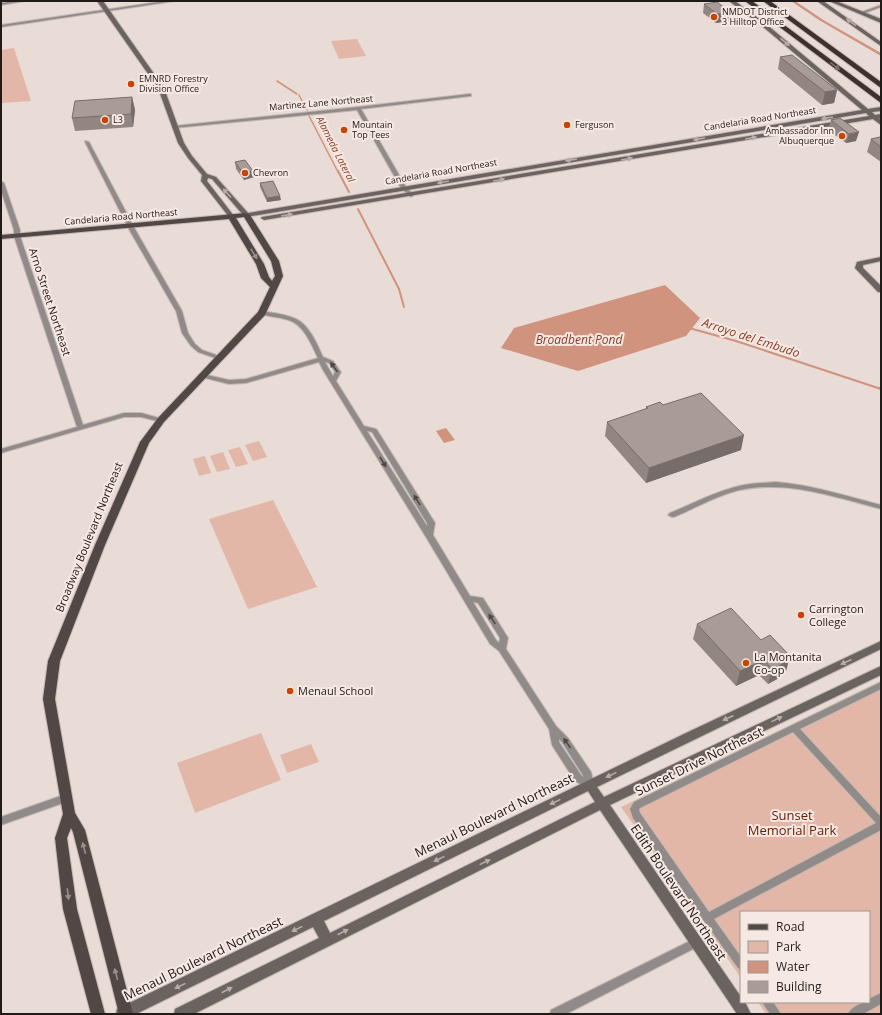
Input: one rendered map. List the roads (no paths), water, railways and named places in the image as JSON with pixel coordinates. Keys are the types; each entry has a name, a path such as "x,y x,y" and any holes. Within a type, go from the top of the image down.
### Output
{"highway":[{"path":"748,1 880,100"},
{"path":"766,1 881,86"}],"main road":[{"path":"100,1 160,88 174,127 181,143 190,157 205,175 214,178 248,218 275,261 279,276 273,286 270,298 262,313"},
{"path":"732,1 764,25 881,123"},
{"path":"820,1 881,44"},
{"path":"832,1 881,21"},
{"path":"828,80 827,83 853,105 850,111 844,115"},
{"name":"Candelaria Road Northeast","path":"248,218 404,188 881,109"},
{"name":"Candelaria Road Northeast","path":"1,242 18,238 248,218 411,195 881,116"},
{"path":"205,175 204,181 233,219 260,264 265,278 273,286"},
{"name":"Candelaria Road Northeast","path":"1,237 18,238"},
{"path":"881,259 862,263 859,268 881,290"},
{"name":"Broadway Boulevard Northeast","path":"125,1013 79,830 69,814 49,699 54,661 136,460 145,442 161,420 262,313"},
{"name":"Menaul Boulevard Northeast","path":"125,1013 590,785 881,645"},
{"path":"180,1014 603,803 881,670"},
{"name":"Edith Boulevard Northeast","path":"590,785 745,1014"},
{"name":"Broadway Boulevard Northeast","path":"69,814 61,838 70,909 98,1014"},
{"path":"316,919 327,940"}],"street":[{"path":"1,4 23,1"},
{"path":"1,26 173,1"},
{"path":"861,13 881,6"},
{"name":"Martinez Lane Northeast","path":"174,127 469,95"},
{"path":"358,108 404,188 411,195"},
{"path":"87,142 178,311 185,333 193,345 200,351 220,358"},
{"name":"Arno Street Northeast","path":"1,183 81,428"},
{"name":"Edith Boulevard Northeast","path":"262,313 294,321 300,325 493,642 502,649 553,728 555,743 578,778 590,785"},
{"path":"203,376 229,382 246,381 322,359"},
{"path":"1,451 124,415 141,415 161,420"},
{"path":"672,515 740,488 780,485 815,491 881,508"},
{"name":"Edith Boulevard Northeast","path":"468,599 480,600 504,638 502,649"},
{"name":"Sunset Drive Northeast","path":"740,964 636,815 634,809 638,805 881,685"},
{"path":"707,918 881,824 794,728"},
{"path":"1,821 66,798"},
{"path":"554,1014 696,943"},
{"path":"853,1014 881,998"},
{"path":"768,1003 776,1014"}],"water":[{"path":"791,1 795,1 825,21 881,53 881,56 819,20"},
{"name":"Broadbent Pond","path":"665,285 700,318 686,336 578,371 501,348 514,328"},
{"path":"446,428 455,440 444,443 436,431"}],"waterway":[{"path":"277,81 297,94"},
{"path":"299,95 307,110"},
{"name":"Alameda Lateral","path":"308,114 338,172"},
{"name":"Alameda Lateral","path":"338,171 349,192"},
{"path":"358,209 399,289 404,307"},
{"name":"Arroyo del Embudo","path":"689,328 736,341 881,389 879,388"}],"place":[{"name":"NMDOT District 3 Hilltop Office","path":"714,17"},
{"name":"EMNRD Forestry Division Office","path":"131,84"},
{"name":"L3","path":"105,120"},
{"name":"Ferguson","path":"567,125"},
{"name":"Mountain Top Tees","path":"344,130"},
{"name":"Ambassador Inn Albuquerque","path":"842,136"},
{"name":"Chevron","path":"245,173"},
{"name":"Carrington College","path":"801,615"},
{"name":"La Montanita Co-op","path":"746,663"},
{"name":"Menaul School","path":"290,691"}],"park label":[{"name":"Sunset Memorial Park","path":"792,822"}]}
